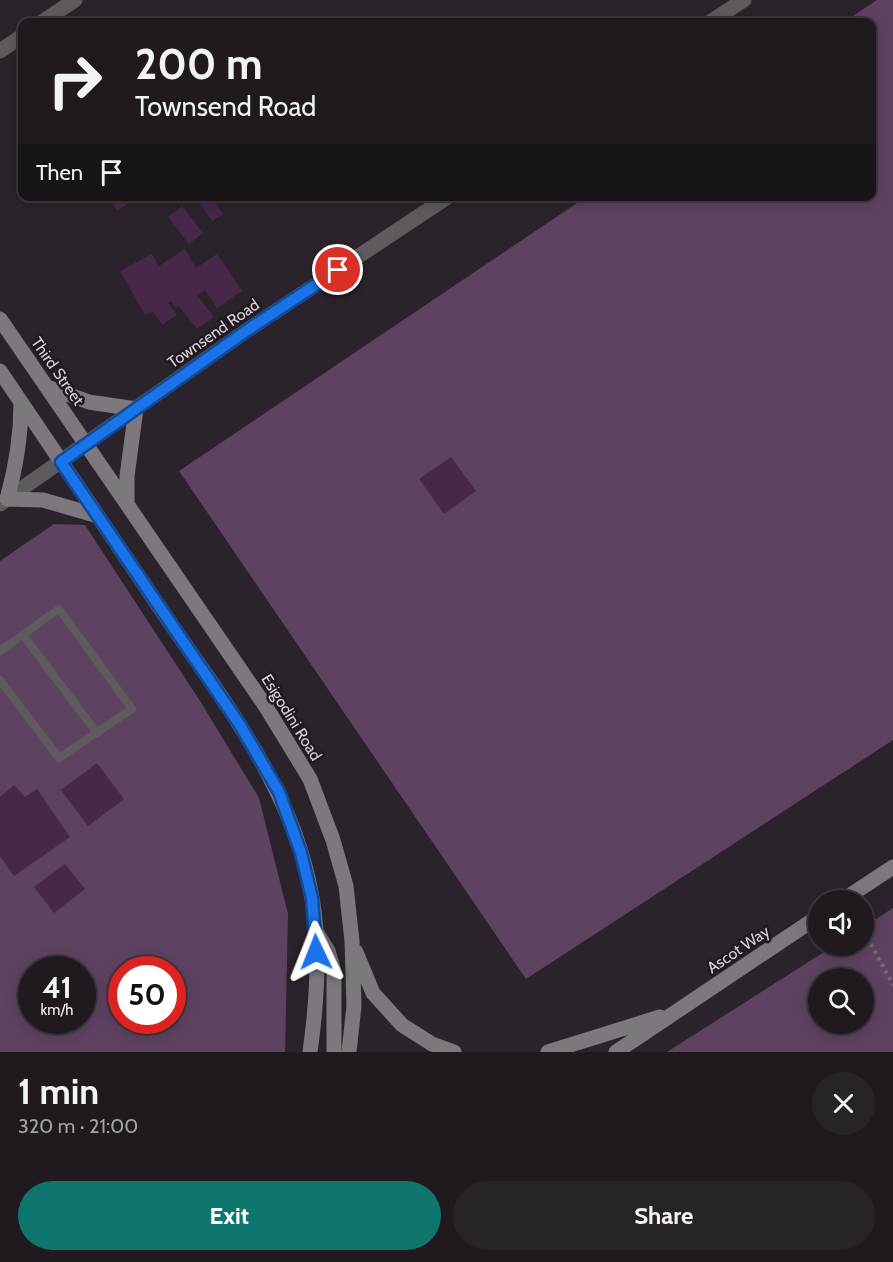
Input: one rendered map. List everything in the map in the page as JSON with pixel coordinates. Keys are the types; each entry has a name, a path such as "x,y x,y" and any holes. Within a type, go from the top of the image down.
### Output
{"main road":[{"name":"Third Street","path":"0,319 86,444"},
{"path":"0,371 240,725 279,792 301,853 312,898 316,933 316,1008 310,1052"},
{"path":"47,387 89,402 136,409 127,476 127,503"},
{"path":"21,403 21,432 16,468 3,501 43,500 98,516"},
{"name":"Esigodini Road","path":"86,444 266,707 310,779 333,840 345,886 352,941 354,1006 348,1052"},
{"path":"858,890 893,867"},
{"name":"Ascot Way","path":"616,1052 808,923"},
{"path":"316,933 328,951 334,971 334,1052"},
{"path":"352,941 373,993 402,1025 432,1044 454,1052"},
{"path":"548,1052 677,1011"}],"street":[{"path":"48,18 75,0"},
{"path":"715,0 724,14"},
{"path":"717,18 744,0"},
{"path":"0,51 18,39"},
{"name":"Townsend Road","path":"3,501 246,331 441,201"}],"lane":[{"path":"0,651 59,609 132,710 59,758 0,680"},
{"path":"23,635 96,733"}],"path":[{"path":"874,950 893,985"}],"shaded area":[{"path":"877,0 893,0 893,740 526,979 179,471 580,201 876,201 876,18 850,18"},
{"path":"54,524 85,525 200,701 259,798 288,914 285,1052 0,1052 0,561"},
{"path":"893,908 893,1052 667,1052 818,956 874,956 874,920"}],"building":[{"path":"111,201 132,201 117,211"},
{"path":"198,201 214,201 223,214 212,221"},
{"path":"182,206 203,233 189,244 168,217"},
{"path":"185,249 196,268 217,254 242,291 217,308 205,290 197,295 214,317 197,329 179,306 176,308 171,301 168,303 177,315 162,325 153,311 145,315 120,271 152,254 159,266"},
{"path":"451,457 476,491 444,514 419,479"},
{"path":"97,763 124,799 88,826 61,790"},
{"path":"14,785 25,797 37,789 70,837 14,876 0,856 0,797"},
{"path":"65,864 85,889 54,913 34,887"}],"route":[{"path":"316,952 312,898 301,853 279,792 240,725 61,462 246,331 338,270"}]}
